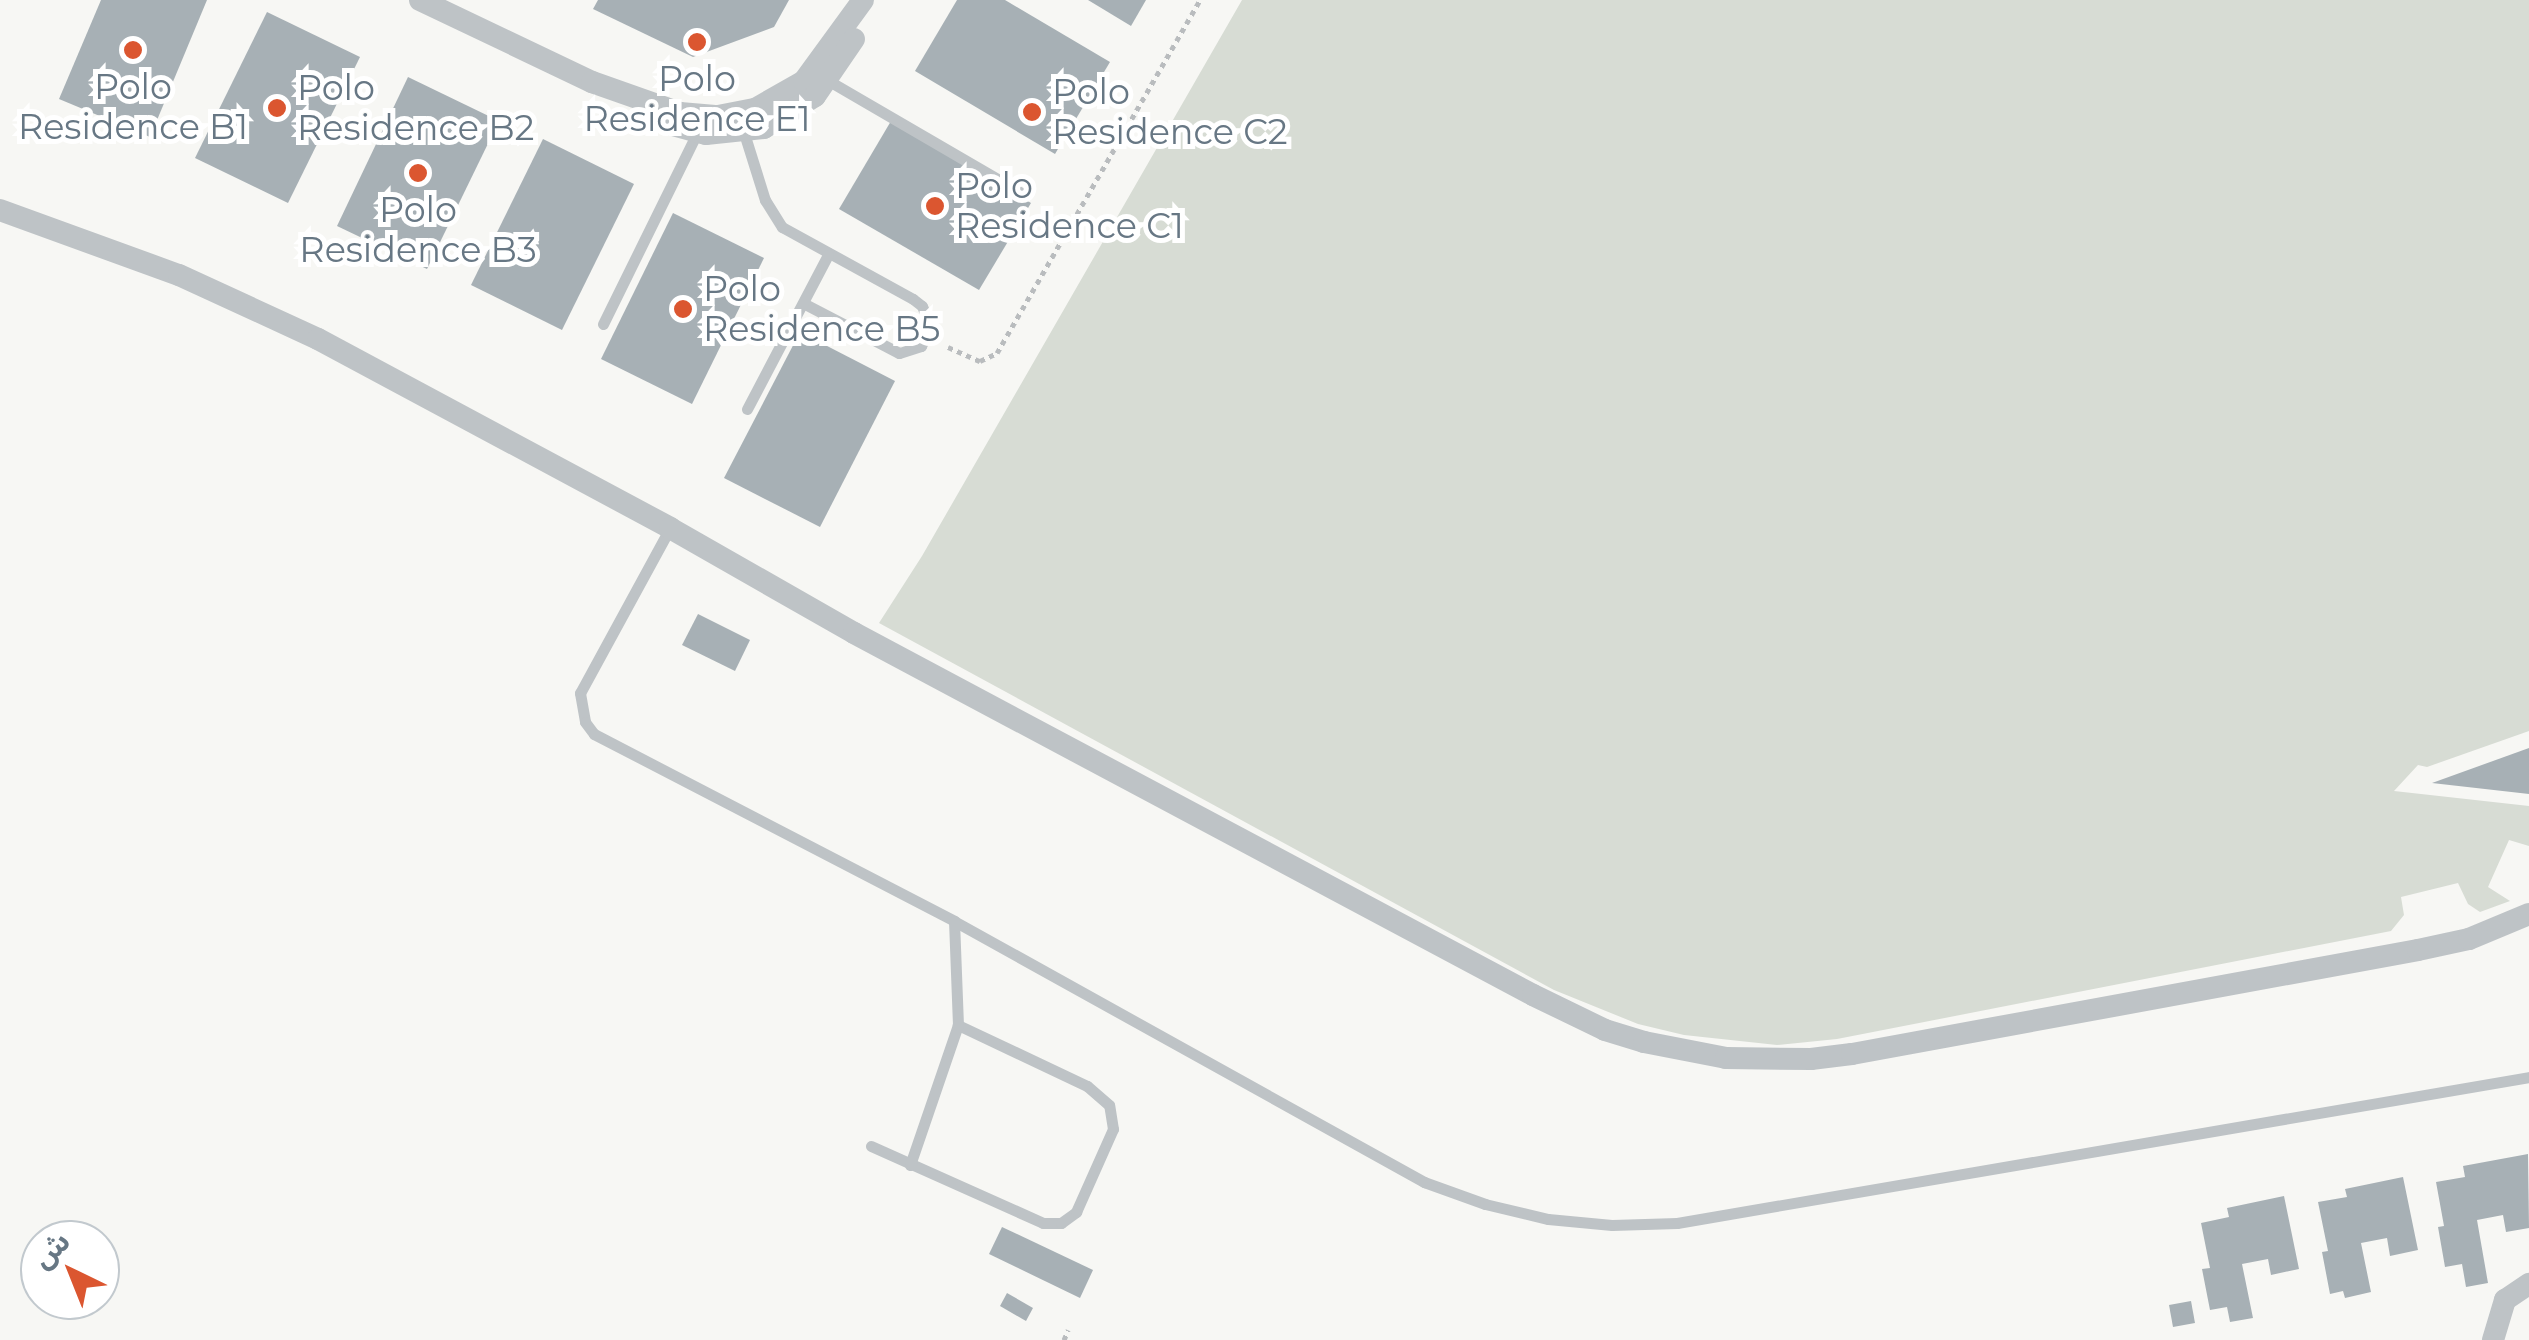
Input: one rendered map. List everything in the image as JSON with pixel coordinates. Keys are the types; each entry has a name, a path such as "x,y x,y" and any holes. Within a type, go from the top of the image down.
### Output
{"street":[{"path":"420,0 592,82 698,116 755,109 804,81 863,0"},
{"path":"592,82 636,112 697,133 744,133 783,120 829,81 873,0"},
{"path":"0,210 108,246 250,306 385,374 854,633 1568,1014 1606,1030 1683,1052 1768,1060 1852,1054 2418,950 2469,938 2529,914"},
{"path":"2492,1340 2505,1300 2529,1284"}],"lane":[{"path":"829,81 1020,192"},
{"path":"603,324 697,133"},
{"path":"744,133 772,214 795,237 922,306 929,316 928,337 920,346 899,352 804,303"},
{"path":"747,409 828,256"},
{"path":"670,528 580,694 585,722 607,742 954,920 1424,1182 1485,1204 1548,1219 1612,1225 1677,1222 2529,1077"},
{"path":"910,1164 958,1025 954,920"},
{"path":"871,1146 1052,1224 1076,1212 1110,1140 1113,1116 1102,1096 958,1025"}],"path":[{"path":"948,348 980,361 997,353 1200,0"},
{"path":"1064,1340 1068,1330"}],"shaded area":[{"path":"1242,0 2529,0 2529,731 2427,767 2418,765 2394,791 2529,806 2529,846 2509,840 2488,887 2510,901 2480,912 2468,904 2458,883 2401,897 2404,915 2391,931 1837,1039 1777,1045 1684,1035 1638,1024 1554,990 879,623 922,556"}],"building":[{"name":"Polo Residence B1","path":"101,0 207,0 150,137 59,99"},
{"name":"Polo Residence E1","path":"598,0 789,0 774,27 693,57 593,9"},
{"name":"Polo Residence C2","path":"957,0 1005,0 1110,62 1055,154 915,71"},
{"path":"1088,0 1146,0 1131,26"},
{"name":"Polo Residence B2","path":"267,12 360,57 288,203 195,158"},
{"name":"Polo Residence B3","path":"408,77 499,121 427,269 337,226"},
{"name":"Polo Residence C1","path":"891,121 1031,203 979,290 839,209"},
{"path":"543,139 634,184 562,330 471,285"},
{"name":"Polo Residence B5","path":"673,213 764,258 692,404 601,359"},
{"path":"800,332 895,381 820,527 724,478"},
{"path":"698,614 750,640 735,671 682,645"},
{"path":"2529,748 2529,794 2432,783"},
{"path":"2528,1154 2529,1228 2506,1232 2503,1215 2477,1220 2488,1283 2466,1287 2462,1264 2445,1267 2438,1227 2444,1226 2436,1182 2465,1177 2463,1166"},
{"path":"2403,1177 2418,1250 2390,1256 2387,1238 2361,1243 2371,1292 2345,1298 2343,1291 2330,1294 2322,1252 2328,1251 2318,1202 2347,1197 2345,1189"},
{"path":"2284,1196 2299,1269 2271,1275 2268,1259 2242,1264 2253,1318 2230,1322 2227,1307 2210,1310 2202,1269 2210,1268 2201,1223 2229,1217 2227,1208"},
{"path":"1002,1227 1093,1270 1080,1298 989,1254"},
{"path":"1007,1293 1033,1308 1026,1321 1000,1306"},
{"path":"2191,1301 2195,1323 2173,1327 2169,1305"}],"place":[{"name":"Polo Residence E1","path":"697,42"},
{"name":"Polo Residence B1","path":"133,50"},
{"name":"Polo Residence B2","path":"277,108"},
{"name":"Polo Residence C2","path":"1032,112"},
{"name":"Polo Residence B3","path":"418,173"},
{"name":"Polo Residence C1","path":"935,206"},
{"name":"Polo Residence B5","path":"683,309"}]}
